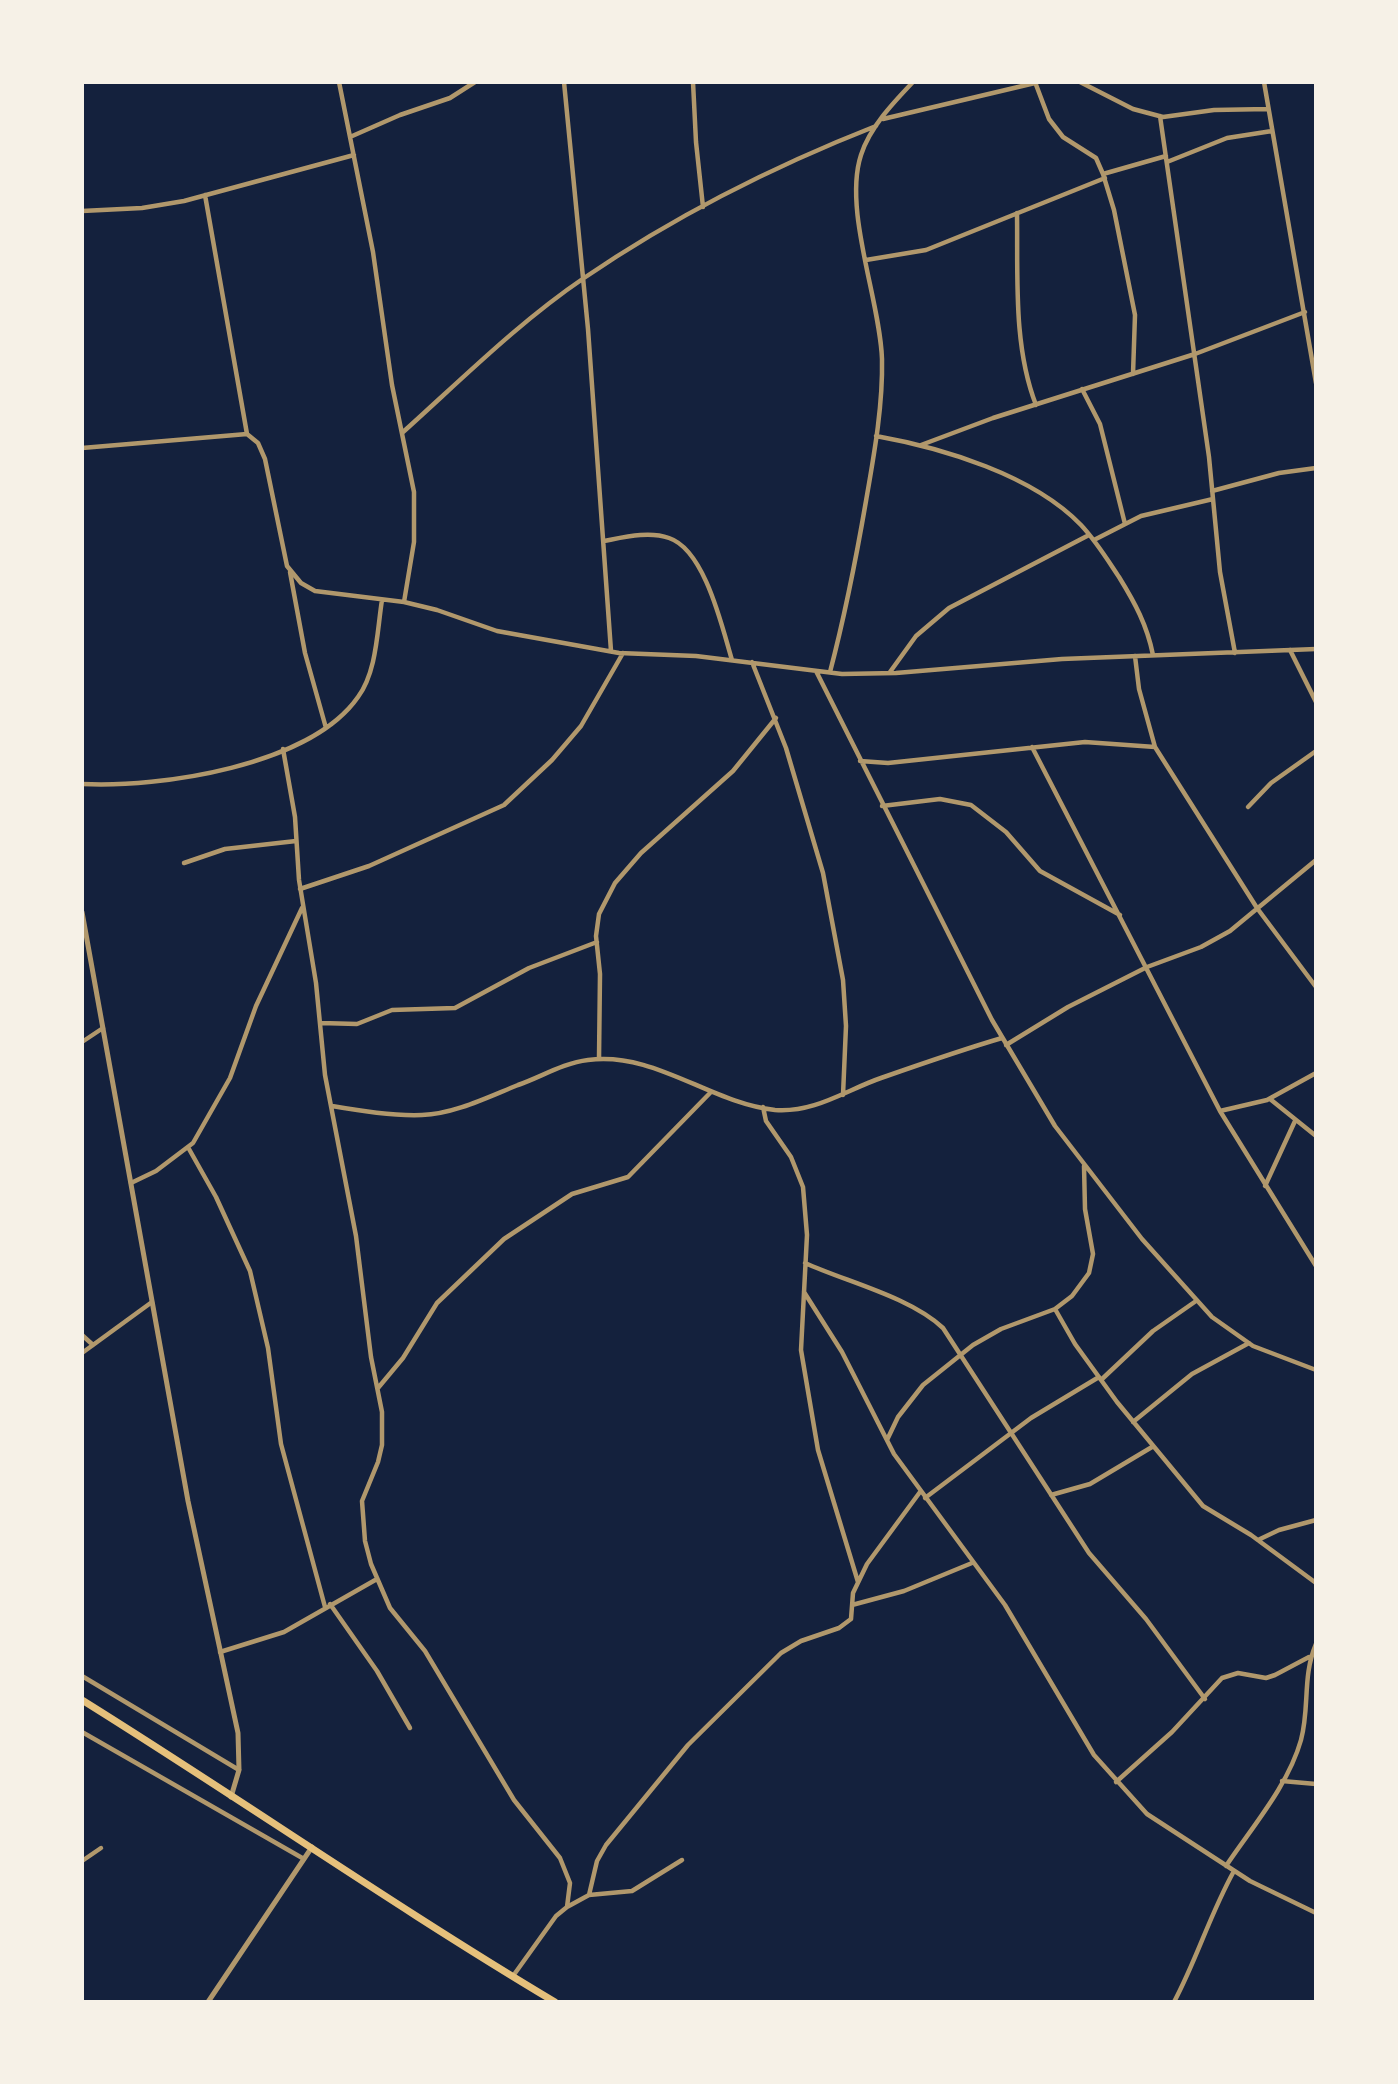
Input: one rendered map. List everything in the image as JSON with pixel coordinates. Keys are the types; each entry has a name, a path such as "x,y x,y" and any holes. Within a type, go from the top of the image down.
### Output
{"highway":[{"path":"82,1700 312,1847 411,1915 555,2002"}],"street":[{"path":"339,82 414,492 414,542 404,603"},
{"path":"350,137 400,115 450,98 475,82"},
{"path":"564,82 584,278 611,652"},
{"path":"693,82 696,142 704,207"},
{"path":"830,672 856,559 876,436 882,360 856,198 861,155 881,119 913,82"},
{"path":"1080,82 1133,109 1160,116 1214,110 1268,109"},
{"path":"1264,82 1316,383"},
{"path":"881,119 1035,83 1049,119 1063,138 1096,158 1104,176 1114,210 1135,316 1133,374"},
{"path":"1160,116 1195,354 1220,572 1235,653"},
{"path":"402,433 525,325 584,278 704,207 804,154 877,126"},
{"path":"866,260 926,250 1104,176 1227,138 1272,131"},
{"path":"82,211 142,208 205,195 354,155"},
{"path":"205,195 247,434"},
{"path":"1017,213 1021,339 1026,373 1037,405"},
{"path":"921,445 957,430 1195,354 1305,312"},
{"path":"1082,389 1100,424 1125,524"},
{"path":"82,448 229,433 247,434 258,443 265,459 305,653 326,728"},
{"path":"876,436 921,445 1004,473 1062,509 1094,540 1141,613 1153,655"},
{"path":"1212,491 1279,474 1316,468"},
{"path":"1094,540 1141,516 1213,499"},
{"path":"604,541 650,534 679,542 695,562 716,605 732,660"},
{"path":"890,673 916,636 948,608 1089,535"},
{"path":"289,569 301,583 316,591 437,610 498,631 611,652 732,660 830,672 890,673 1135,656 1316,649"},
{"path":"82,784 185,779 236,766 284,749 326,728 359,696 366,680 382,600"},
{"path":"1290,650 1316,702"},
{"path":"300,889 369,866 503,805 552,761 581,726 623,653"},
{"path":"1135,656 1139,689 1155,747 1257,908 1316,987"},
{"path":"752,662 776,718 811,822 834,928 846,1026 843,1095"},
{"path":"815,670 1002,1038 1055,1126 1196,1301 1226,1329 1249,1343 1316,1370"},
{"path":"599,1059 599,914 615,883 640,853 733,771 776,718"},
{"path":"859,761 888,764 1085,742 1155,747"},
{"path":"1032,747 1220,1111 1316,1266"},
{"path":"284,749 300,889 321,1023 325,1075 356,1236 382,1412 382,1445 362,1501 365,1541 390,1608 425,1651 468,1718 495,1772 560,1858 570,1883 566,1907"},
{"path":"1248,807 1271,783 1316,751"},
{"path":"882,806 940,799 971,805 1006,832 1040,871 1120,916"},
{"path":"184,863 225,849 296,841"},
{"path":"1006,1045 1068,1007 1147,967 1201,947 1230,931 1316,860"},
{"path":"131,1182 189,1149 230,1078 256,1006 303,906"},
{"path":"82,912 188,1501 238,1733 239,1770 231,1797"},
{"path":"321,1023 357,1024 392,1010 455,1008 529,968 597,942"},
{"path":"82,1042 103,1028"},
{"path":"332,1106 424,1115 471,1103 564,1066 613,1058 659,1069 710,1093 763,1107 807,1108 877,1079 1002,1038"},
{"path":"1220,1111 1270,1099 1316,1073"},
{"path":"377,1388 403,1358 437,1303 504,1239 572,1194 628,1177 710,1093"},
{"path":"1270,1099 1316,1136"},
{"path":"763,1107 766,1121 791,1157 803,1187 807,1235 801,1350 811,1418 858,1583"},
{"path":"1265,1186 1295,1121"},
{"path":"189,1149 216,1197 250,1271 268,1348 281,1444 328,1606 377,1671 410,1728"},
{"path":"887,1440 909,1400 960,1355 1001,1329 1055,1309 1072,1296 1093,1263 1083,1184 1084,1165"},
{"path":"805,1263 934,1319 943,1328 1089,1553 1146,1619 1205,1699"},
{"path":"804,1292 842,1352 887,1440 920,1492 1027,1639 1094,1755 1116,1782 1147,1814 1226,1866 1316,1913"},
{"path":"82,1353 153,1301"},
{"path":"924,1498 1011,1433 1100,1378 1153,1331 1196,1301"},
{"path":"1055,1309 1100,1378 1133,1422 1203,1506 1258,1540 1316,1583"},
{"path":"82,1335 93,1345"},
{"path":"1133,1422 1192,1374 1249,1343"},
{"path":"1051,1495 1090,1485 1152,1447"},
{"path":"589,1895 597,1861 606,1845 681,1753 780,1653 851,1619 858,1583 894,1524 920,1492"},
{"path":"1258,1540 1279,1530 1316,1520"},
{"path":"852,1605 904,1591 972,1563"},
{"path":"219,1652 284,1632 377,1579"},
{"path":"1226,1866 1281,1781 1301,1740 1310,1657 1316,1644"},
{"path":"1116,1782 1228,1675 1266,1678 1289,1670 1310,1657"},
{"path":"82,1676 239,1770"},
{"path":"82,1732 305,1860"},
{"path":"1281,1781 1316,1784"},
{"path":"208,2002 312,1847"},
{"path":"82,1861 101,1848"},
{"path":"513,1977 556,1916 566,1907 589,1895 632,1891 682,1860"},
{"path":"1174,2002 1190,1971 1202,1934 1234,1871"}]}
